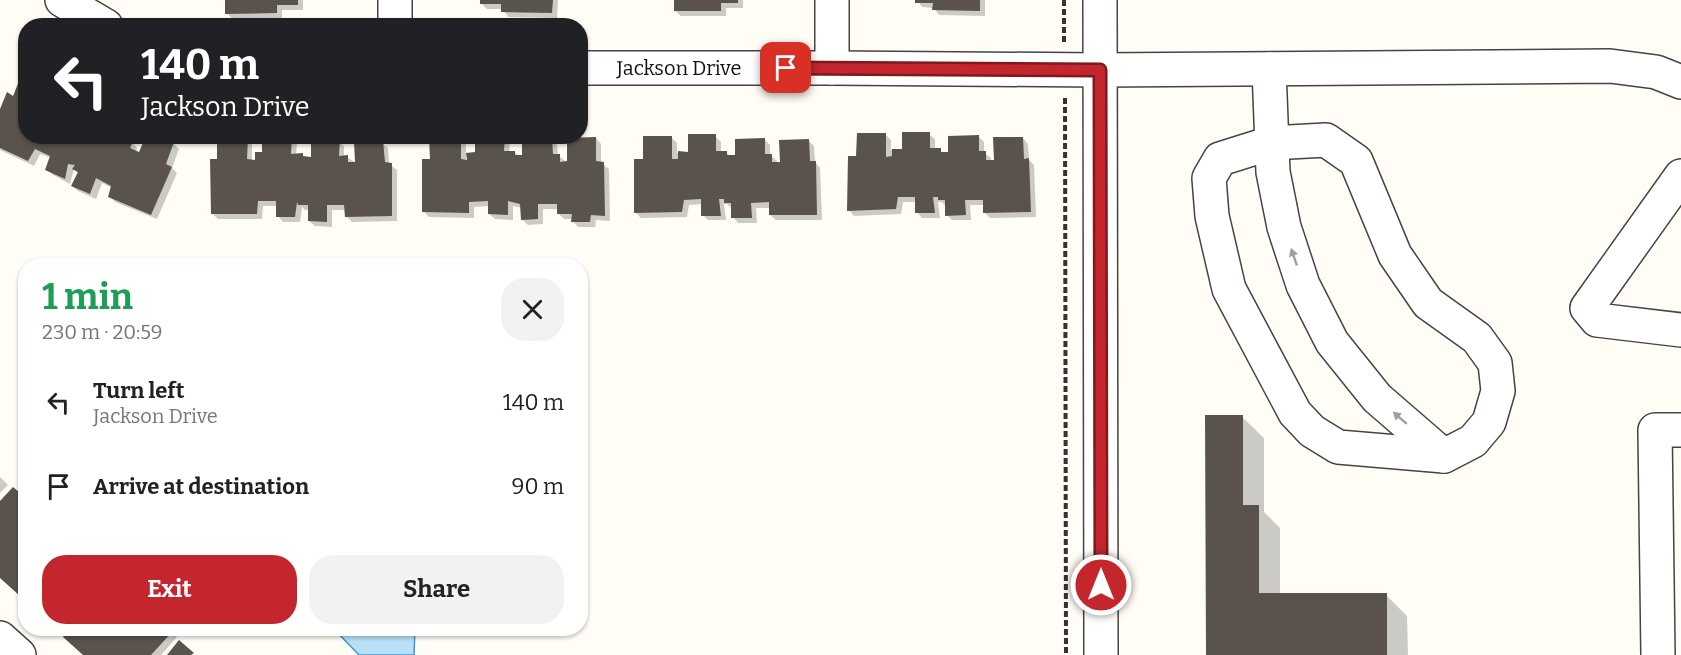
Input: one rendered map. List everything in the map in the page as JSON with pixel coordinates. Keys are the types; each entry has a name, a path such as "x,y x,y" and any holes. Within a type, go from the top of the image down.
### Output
{"street":[{"path":"62,0 92,18"},
{"path":"395,0 395,18"},
{"path":"832,0 832,68"},
{"path":"1100,0 1101,655"},
{"name":"Jackson Drive","path":"588,68 1100,70 1610,66 1656,72 1681,82"},
{"path":"1269,69 1273,172 1284,227 1303,285 1332,342 1377,398 1444,456"},
{"path":"1326,140 1356,160 1395,255 1421,294 1428,303 1477,338 1495,363 1498,391 1489,422 1473,441 1444,456 1338,447 1312,431 1295,413 1229,289 1212,216 1210,197 1209,178 1220,159 1272,143 1326,140"},
{"path":"1681,176 1587,308 1598,320 1681,330"},
{"path":"1658,655 1655,430 1681,430"},
{"path":"0,638 20,655"}],"path":[{"path":"1064,0 1066,655"}],"water":[{"path":"341,636 415,636 414,655 359,655"}],"building":[{"path":"225,0 298,0 298,5 277,5 277,13 225,14"},
{"path":"480,0 553,0 552,13 501,12 501,4 480,4"},
{"path":"674,0 738,0 738,3 721,3 721,11 674,11"},
{"path":"915,0 980,0 980,11 932,10 933,3 915,3"},
{"path":"18,84 18,144 132,144 130,148 139,152 142,144 173,144 166,164 172,167 151,215 108,197 111,186 96,178 90,194 71,186 78,172 72,169 75,165 68,164 65,179 45,170 50,156 35,149 28,161 0,148 0,109 7,92 13,96"},
{"path":"902,132 930,132 930,148 941,148 941,152 948,152 948,136 979,135 979,151 986,151 986,160 994,160 993,137 1023,137 1024,159 1029,158 1031,212 983,213 983,200 965,200 966,215 945,216 945,200 938,200 938,197 933,197 935,213 915,213 915,197 898,197 896,209 847,211 848,156 856,156 857,133 886,133 886,157 892,156 892,149 902,149"},
{"path":"688,134 716,134 716,151 727,151 727,155 735,155 735,139 765,138 765,154 772,154 772,162 780,162 779,140 809,139 810,161 816,161 817,215 769,215 769,202 751,203 752,218 731,218 731,203 724,203 724,199 719,199 721,216 701,216 701,199 684,200 682,212 634,213 634,159 643,159 643,136 672,136 672,159 678,159 678,151 688,152"},
{"path":"588,137 596,137 596,161 604,162 605,216 591,215 590,222 571,222 572,214 557,214 557,204 538,204 538,219 521,220 520,204 508,201 508,215 488,214 488,201 469,202 469,213 422,212 422,159 430,159 429,144 461,144 461,159 467,160 466,153 475,152 475,144 504,144 504,151 515,151 515,155 522,155 522,144 552,144 553,154 560,154 560,162 567,161 567,144 588,144"},
{"path":"217,144 248,144 247,159 255,160 255,152 262,152 262,144 292,144 291,154 303,153 303,156 311,157 311,144 340,144 339,156 348,155 348,162 355,162 354,144 383,144 385,162 392,163 392,216 345,217 344,205 327,205 327,222 308,221 308,205 298,205 297,202 295,217 276,217 276,201 258,201 257,214 211,214 210,159 217,159"},
{"path":"1205,415 1243,415 1243,505 1259,505 1259,593 1387,593 1387,655 1206,655"},
{"path":"13,487 18,491 18,594 0,578 0,501"},
{"path":"168,636 151,655 83,655 63,637"},
{"path":"179,640 194,653 167,655"}],"route":[{"path":"786,68 1100,70 1101,585"}]}
